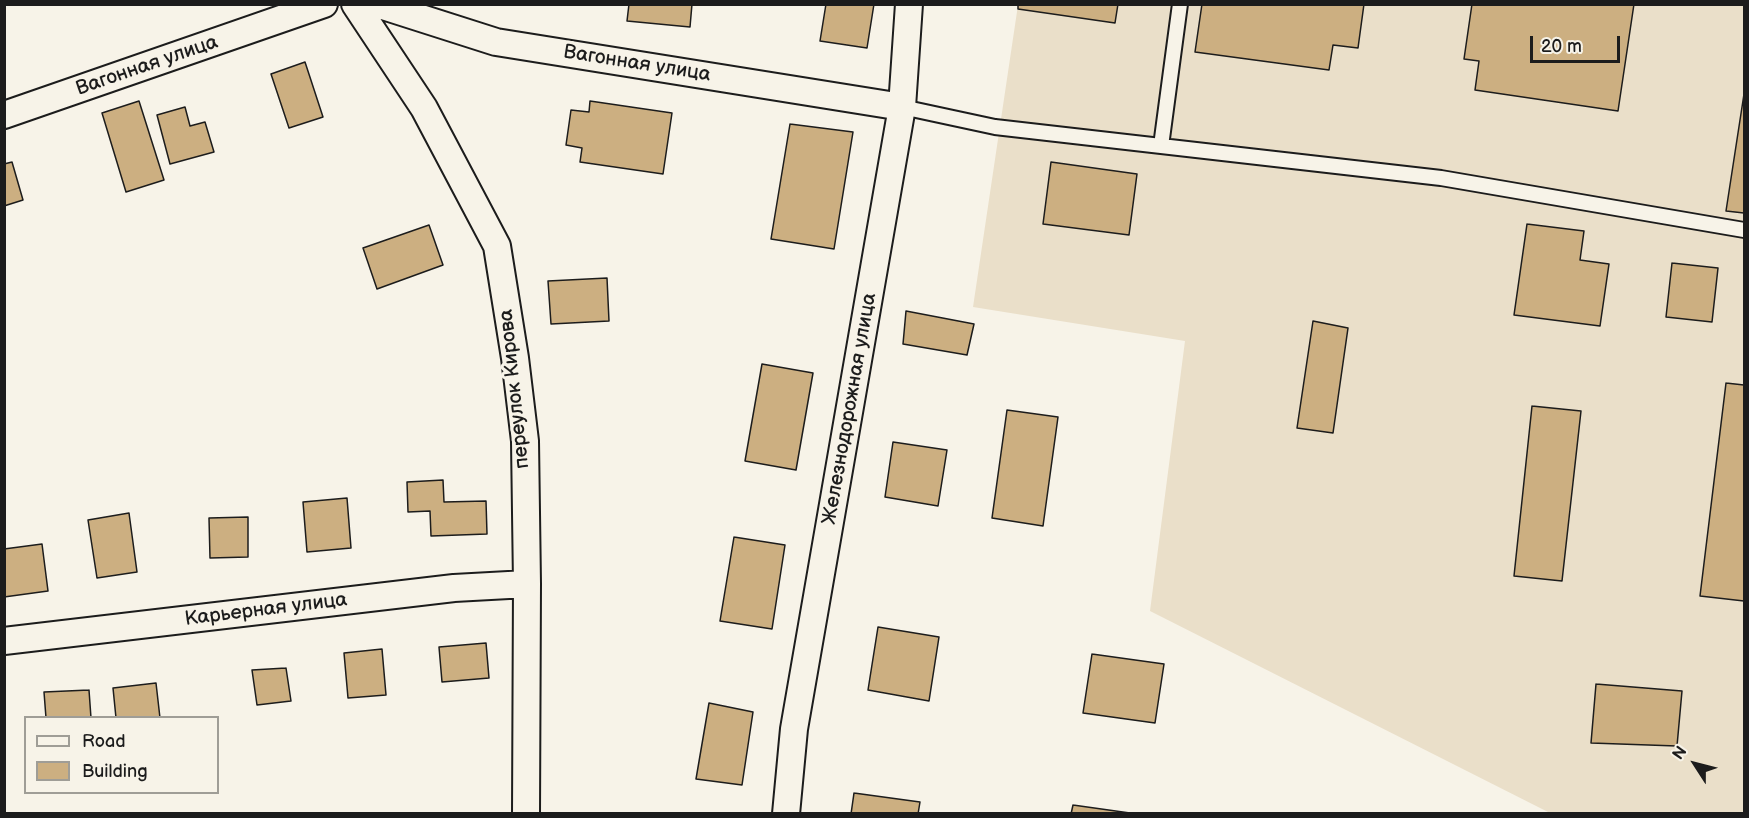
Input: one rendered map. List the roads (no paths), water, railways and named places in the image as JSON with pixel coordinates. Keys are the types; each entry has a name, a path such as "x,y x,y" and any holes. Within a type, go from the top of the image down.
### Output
{"street":[{"name":"Вагонная улица","path":"4,115 324,4"},
{"name":"переулок Кирова","path":"355,4 424,108 497,246 515,358 525,441 526,813"},
{"name":"Вагонная улица","path":"377,4 496,42 902,106"},
{"name":"Железнодорожная улица","path":"786,813 794,729 902,106 909,4"},
{"name":"Карьерная улица","path":"4,641 454,588 527,584"}],"lane":[{"path":"1161,146 1180,4"},
{"path":"902,106 995,127 1441,178 1744,230"}]}
